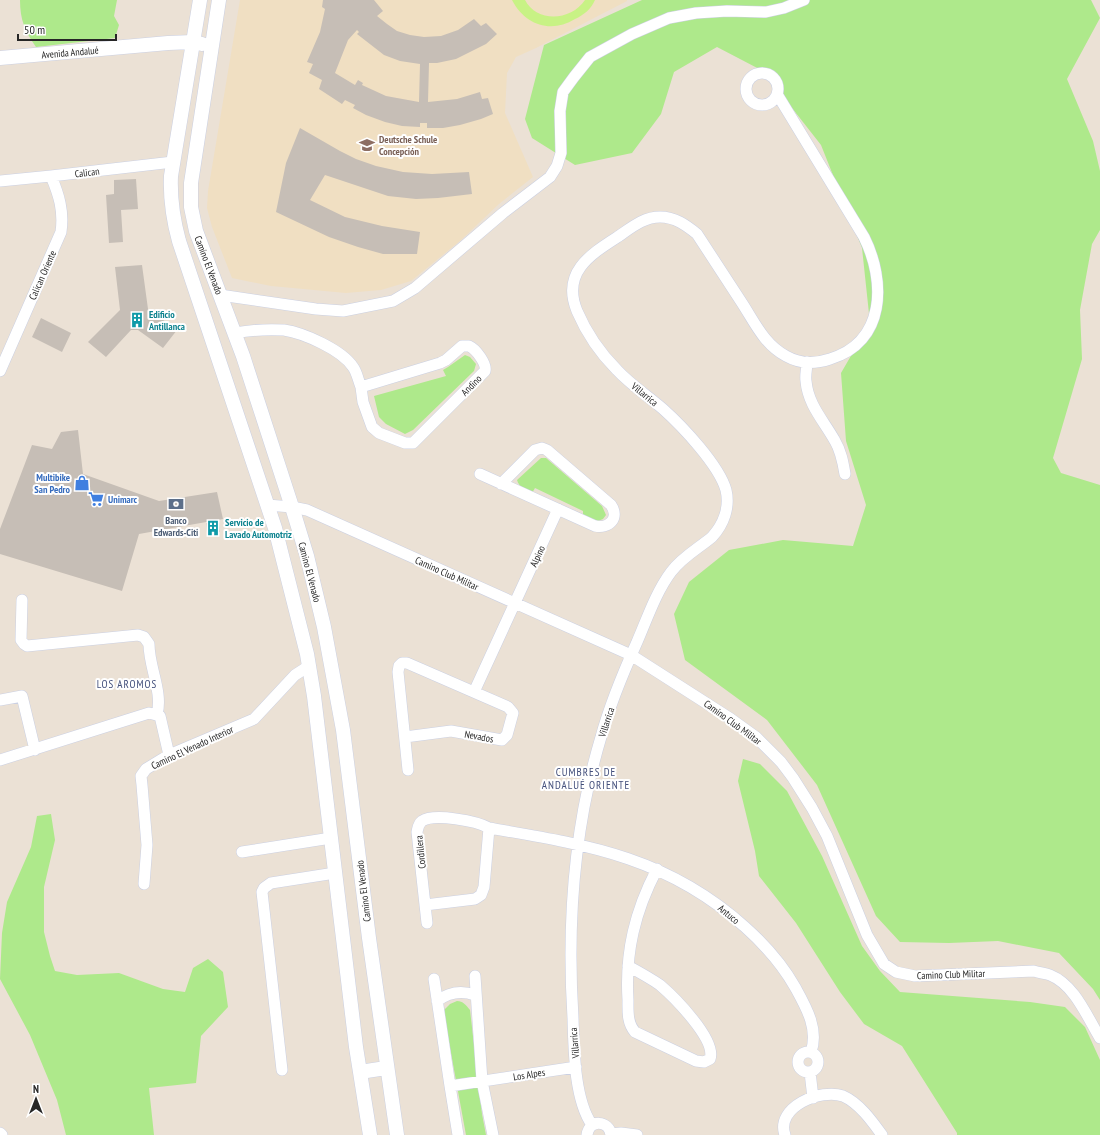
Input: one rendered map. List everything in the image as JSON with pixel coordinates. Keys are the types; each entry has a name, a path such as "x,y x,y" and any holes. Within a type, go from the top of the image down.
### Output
{"street":[{"name":"Camino El Venado","path":"200,0 171,176 171,200 174,223 267,505 280,549 309,666 319,731 360,1072 370,1135"},
{"name":"Camino El Venado","path":"219,0 192,171 190,195 192,213 196,231 235,333 292,507 319,603 336,685 343,730 386,1068 397,1135"},
{"path":"220,295 316,309 342,311 393,301 415,288 503,213 550,177 557,166 561,154 560,111 563,92 590,57 632,34 669,18 696,13 727,11 766,12 784,8 804,0"},
{"name":"Avenida Andalué","path":"0,58 156,44 193,42 212,46"},
{"name":"Villarrica","path":"611,1134 608,1127 602,1123 599,1123 589,1130 582,1105 576,1067 572,1011 571,962 573,900 579,845 588,790 599,743 610,709 631,655 659,593 671,572 712,537 720,527 727,506 726,490 719,475 697,445 664,410 618,371 601,352 587,330 574,303 572,286 580,267 594,252 641,221 661,217 678,220 697,234 767,342 786,356 799,361 819,362 835,358 851,350 865,337 873,322 877,307 877,282 870,249 777,94"},
{"name":"Calican","path":"0,181 173,162"},
{"name":"Calican Oriente","path":"0,371 61,232 63,212 61,201 51,176"},
{"name":"Andino","path":"235,333 254,329 285,330 315,341 342,354 353,367 361,387 365,410 372,427 379,433 411,444 485,371 486,366 484,361 472,348 462,346 446,360 440,363 361,387"},
{"path":"807,362 806,381 815,411 835,441 840,453 845,474"},
{"path":"480,474 501,484 558,509 599,526 607,526 613,520 614,511 612,506 547,450 542,448 537,449 501,484"},
{"name":"Camino Club Militar","path":"267,505 307,510 631,655 731,719 756,737 780,762 793,778 812,808 827,836 867,935 884,964 896,972 915,976 1034,972 1050,975 1062,983 1077,1000 1100,1038"},
{"name":"Alpino","path":"514,603 529,574 558,509"},
{"path":"22,600 21,640 27,646 138,635 144,637 149,644 158,697 159,708 157,715"},
{"path":"474,692 514,603"},
{"name":"Nevados","path":"405,737 451,731 497,740 504,739 514,716 508,707 407,663 404,662 400,664 398,672 408,770"},
{"name":"Camino El Venado Interior","path":"144,884 147,845 141,776 146,769 169,756 254,719 296,675 309,666"},
{"path":"0,700 22,696 34,750"},
{"path":"0,760 149,713 160,716 162,720 169,756"},
{"name":"Cordillera","path":"428,923 417,832 419,824 423,820 441,818 479,823 489,828 560,840 579,845"},
{"path":"425,905 472,900 481,895 484,887 489,828"},
{"path":"242,852 331,838"},
{"name":"Antuco","path":"579,845 619,854 677,878 714,902 751,933 776,960 792,982 811,1019 814,1036 811,1052"},
{"path":"628,966 661,986 684,1009 708,1041 711,1052 710,1059 704,1062 691,1059 639,1034 632,1029 628,1020 628,966 630,942 635,922 646,891 657,869"},
{"path":"282,1070 262,892 264,888 271,883 335,873"},
{"path":"475,976 475,995 482,1081 493,1135"},
{"path":"434,979 458,1135"},
{"path":"437,1001 455,992 475,995"},
{"path":"811,1052 816,1056 818,1063 810,1072 801,1070 797,1061 802,1054 811,1052"},
{"name":"Los Alpes","path":"450,1086 576,1067"},
{"path":"360,1072 386,1068"},
{"path":"810,1072 813,1098"},
{"path":"784,1135 783,1127 785,1117 795,1106 813,1098 831,1094 850,1100 868,1117 882,1135"},
{"path":"611,1134 621,1133 637,1135"}],"shaded area":[{"name":"Deutsche Schule Concepción","path":"240,0 627,1 516,57 507,73 505,113 533,177 499,204 461,240 411,281 381,290 346,293 271,286 232,278 212,227 207,208 208,191"}],"green space":[{"path":"20,0 117,0 114,16 119,25 115,38 36,47 24,25 21,14"},
{"path":"512,0 525,0 537,13 546,16 554,16 571,12 579,7 585,0 595,0 584,14 566,24 548,26 531,21 524,16 517,9"},
{"path":"642,0 1091,0 1100,18 1067,79 1093,141 1100,171 1100,230 1092,244 1080,310 1082,359 1053,458 1061,473 1100,485 1100,1000 1093,989 1059,953 998,941 949,943 900,942 876,916 817,785 767,720 685,660 674,614 689,582 729,550 783,540 853,546 866,505 846,441 841,373 870,323 862,248 821,145 763,71 717,47 674,72 661,114 632,153 575,165 532,138 525,119 544,45"},
{"path":"465,355 470,357 476,364 474,371 413,430 405,434 386,424 379,417 374,396 446,376 443,370"},
{"path":"541,458 546,458 602,506 606,515 603,519 598,521 583,516 583,511 535,488 532,493 521,486 517,480"},
{"path":"743,759 760,764 787,791 822,856 862,946 880,971 900,992 1030,1002 1065,1007 1085,1027 1100,1060 1100,1135 957,1135 902,1046 864,1024 840,992 796,923 759,876 755,851 738,781"},
{"path":"51,814 55,840 44,887 44,932 55,971 77,975 119,973 163,989 185,992 193,968 208,959 223,972 228,1007 201,1036 196,1083 149,1088 154,1135 66,1135 57,1100 30,1035 0,979 2,933 7,902 31,847 37,816"},
{"path":"457,1001 466,1005 470,1010 482,1114 486,1135 466,1135 444,1015 444,1010 450,1004"}],"building":[{"path":"323,0 374,0 383,11 377,16 387,24 397,31 424,37 441,36 458,30 474,19 481,26 486,23 497,34 486,44 456,59 429,63 428,102 457,99 480,92 482,99 488,98 493,114 460,125 443,128 427,128 427,123 420,123 420,127 402,126 385,122 366,115 353,108 355,105 345,100 342,104 319,89 322,80 309,73 313,64 307,62 320,32 325,9 322,7","holes":["357,30 359,32 357,34 384,55 400,61 420,64 419,102 386,96 362,85 363,83 358,80 355,85 335,73 348,40"]},
{"path":"300,128 356,159 376,166 403,172 432,174 469,172 472,194 416,199 388,196 325,175 310,200 345,217 382,226 420,232 417,254 383,254 329,237 276,212 286,163"},
{"path":"136,179 138,209 121,210 123,242 109,243 106,195 114,194 114,180"},
{"name":"Edificio Antillanca","path":"142,265 148,309 177,330 163,348 138,330 131,330 106,357 88,342 120,310 115,267"},
{"path":"41,318 71,333 62,352 32,337"},
{"path":"78,430 83,474 159,501 217,492 223,519 139,534 122,591 0,554 0,529 32,445 52,449 61,432"},
{"name":"Servicio de Lavado Automotriz","path":"219,522 220,532 207,533 206,523"}],"place":[{"name":"Deutsche Schule Concepción","path":"367,145"},
{"name":"Edificio Antillanca","path":"137,320"},
{"name":"Multibike San Pedro","path":"82,483"},
{"name":"Unimarc","path":"96,499"},
{"name":"Banco Edwards-Citi","path":"176,504"},
{"name":"Servicio de Lavado Automotriz","path":"213,528"}],"district":[{"name":"LOS AROMOS","path":"127,684"},
{"name":"CUMBRES DE ANDALUÉ ORIENTE","path":"586,778"}]}
